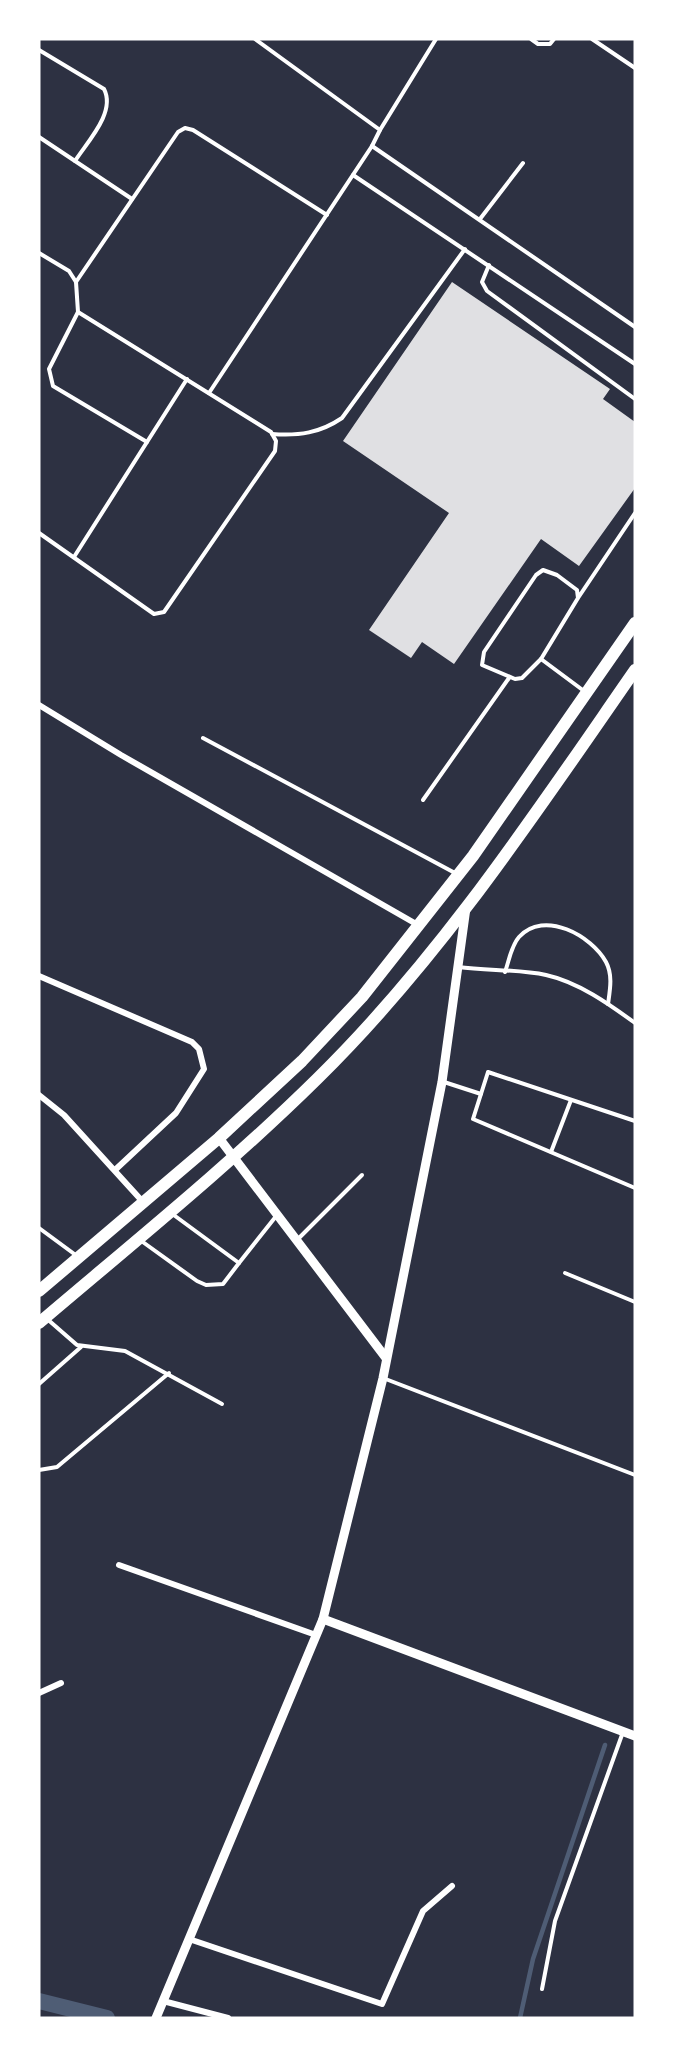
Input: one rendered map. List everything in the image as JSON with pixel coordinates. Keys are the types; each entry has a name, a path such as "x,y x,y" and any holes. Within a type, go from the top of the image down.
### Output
{"main road":[{"path":"39,1291 219,1138 302,1060 362,998 458,875 635,623"},
{"path":"42,1321 140,1240 234,1156 319,1077 379,1013 466,906 635,670"}],"street":[{"path":"39,705 121,755 419,926"},
{"path":"156,2018 323,1618 383,1378 442,1082 466,906"},
{"path":"39,976 192,1042 203,1057 204,1069 176,1113 115,1170"},
{"path":"39,1095 64,1115 143,1202"},
{"path":"219,1138 386,1358"},
{"path":"119,1565 316,1635"},
{"path":"323,1618 635,1736"},
{"path":"39,1693 61,1683"},
{"path":"189,1939 382,2004 423,1911 452,1886"},
{"path":"163,2001 228,2018"}],"lane":[{"path":"255,39 380,130"},
{"path":"209,393 372,146 436,39"},
{"path":"531,39 538,44 550,44 554,39"},
{"path":"592,39 633,67 635,59"},
{"path":"39,50 104,89 108,97 106,111 75,161"},
{"path":"76,282 178,132 185,128 193,130 327,215"},
{"path":"39,137 132,199"},
{"path":"372,146 635,327"},
{"path":"480,219 523,163"},
{"path":"353,175 635,364"},
{"path":"272,434 312,433 342,418 465,249"},
{"path":"39,253 69,272 76,282 78,312 49,369 53,386 147,442"},
{"path":"489,265 482,282 487,291 635,399"},
{"path":"39,533 154,614 164,612 275,451 276,441 272,434 78,312"},
{"path":"74,557 186,379"},
{"path":"578,598 576,590 556,574 543,570 536,575 482,657 483,665 488,670 509,678 522,678 542,659 578,598 635,513"},
{"path":"542,659 586,693"},
{"path":"423,800 509,678"},
{"path":"203,738 458,875"},
{"path":"505,972 512,949 519,937 529,930 556,926 570,930 606,961 610,974 608,1004"},
{"path":"458,967 528,972 555,977 608,1004 635,1023"},
{"path":"635,1121 488,1072 473,1119 635,1188"},
{"path":"442,1082 481,1094"},
{"path":"551,1152 571,1100"},
{"path":"296,1240 362,1175"},
{"path":"170,1213 239,1263"},
{"path":"140,1240 206,1285 223,1284 277,1215"},
{"path":"39,1228 78,1257"},
{"path":"565,1273 635,1302"},
{"path":"42,1321 81,1346 125,1351 222,1404"},
{"path":"39,1384 81,1346"},
{"path":"39,1470 57,1467 169,1373"},
{"path":"383,1378 635,1475"},
{"path":"542,1989 555,1920 623,1731"}],"building":[{"path":"452,282 610,389 603,399 635,422 635,488 579,566 541,539 454,664 422,642 411,658 369,630 449,513 343,441"}],"waterway":[{"path":"520,2018 533,1959 605,1745"},
{"path":"39,2001 107,2018"}]}
